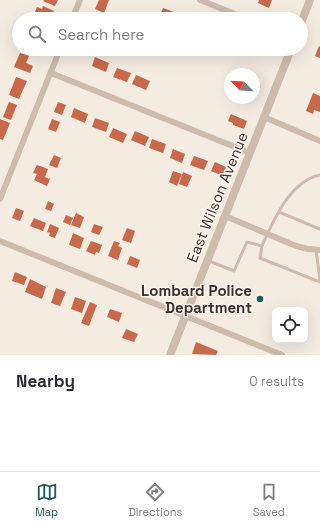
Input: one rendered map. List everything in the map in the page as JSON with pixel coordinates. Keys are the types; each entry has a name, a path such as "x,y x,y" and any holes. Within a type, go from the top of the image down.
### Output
{"street":[{"path":"75,12 80,0"},
{"path":"200,0 230,12"},
{"path":"305,12 310,0"},
{"path":"0,199 57,56"},
{"name":"East Wilson Avenue","path":"170,355 288,56"},
{"path":"51,73 250,153"},
{"path":"264,117 320,141"},
{"path":"225,216 296,246 318,250"},
{"path":"0,241 282,355"}],"lane":[{"path":"318,250 320,281 260,258 262,246 267,234 293,190 314,176 320,175"},
{"path":"279,212 320,229"},
{"path":"207,260 234,271 247,242 262,246"}],"building":[{"path":"58,0 55,6 43,1"},
{"path":"99,0 109,0 104,12 95,9"},
{"path":"259,0 272,0 269,8 258,3"},
{"path":"43,6 54,11 35,12 37,7 42,9"},
{"path":"163,8 174,12 161,12"},
{"path":"319,46 320,47 320,58 315,56"},
{"path":"19,56 29,56 26,63 33,66 30,73 14,67"},
{"path":"95,57 109,63 106,72 92,66"},
{"path":"117,68 131,73 127,82 113,77"},
{"path":"136,75 150,81 146,90 132,84"},
{"path":"16,77 27,81 19,99 9,95"},
{"path":"313,93 320,96 320,112 314,110 313,114 306,111"},
{"path":"9,102 17,105 11,120 3,117"},
{"path":"58,102 66,105 62,115 54,112"},
{"path":"74,108 88,114 85,123 71,117"},
{"path":"231,114 247,121 244,129 233,125 233,123 228,121"},
{"path":"95,118 109,123 106,132 92,127"},
{"path":"0,119 10,123 3,140 0,139"},
{"path":"52,119 60,122 56,132 48,129"},
{"path":"113,128 127,134 123,143 109,137"},
{"path":"135,131 149,137 145,146 131,140"},
{"path":"152,139 166,144 163,153 149,148"},
{"path":"173,149 185,154 182,163 170,158"},
{"path":"54,155 61,158 57,168 49,165"},
{"path":"194,156 208,161 204,170 190,165"},
{"path":"215,162 226,167 223,176 211,171"},
{"path":"37,165 48,169 45,177 50,179 47,186 34,180 37,174 33,173"},
{"path":"173,171 182,174 177,186 169,182"},
{"path":"183,172 192,176 187,187 179,184"},
{"path":"48,201 54,204 51,211 45,209"},
{"path":"16,208 24,211 20,221 12,218"},
{"path":"76,213 84,217 80,228 71,225"},
{"path":"66,215 73,218 70,225 63,222"},
{"path":"34,218 46,223 43,231 30,226"},
{"path":"50,224 59,228 55,238 49,236 50,233 47,232"},
{"path":"94,224 103,227 99,235 91,232"},
{"path":"127,228 135,231 131,243 122,240"},
{"path":"73,233 84,238 80,249 69,245"},
{"path":"91,241 102,245 99,253 96,252 95,255 86,251"},
{"path":"114,241 120,243 118,246 122,248 118,260 108,256"},
{"path":"130,256 140,260 137,268 127,264"},
{"path":"15,272 27,277 24,285 12,281"},
{"path":"30,279 46,287 42,299 25,292"},
{"path":"56,288 66,292 60,306 51,303"},
{"path":"75,297 86,301 82,313 71,309"},
{"path":"90,302 97,305 89,326 81,323"},
{"path":"110,309 122,313 119,322 107,317"},
{"path":"126,329 138,334 134,342 122,338"},
{"path":"196,342 218,351 216,355 192,354"}],"place":[{"name":"Lombard Police Department","path":"260,299"}]}
